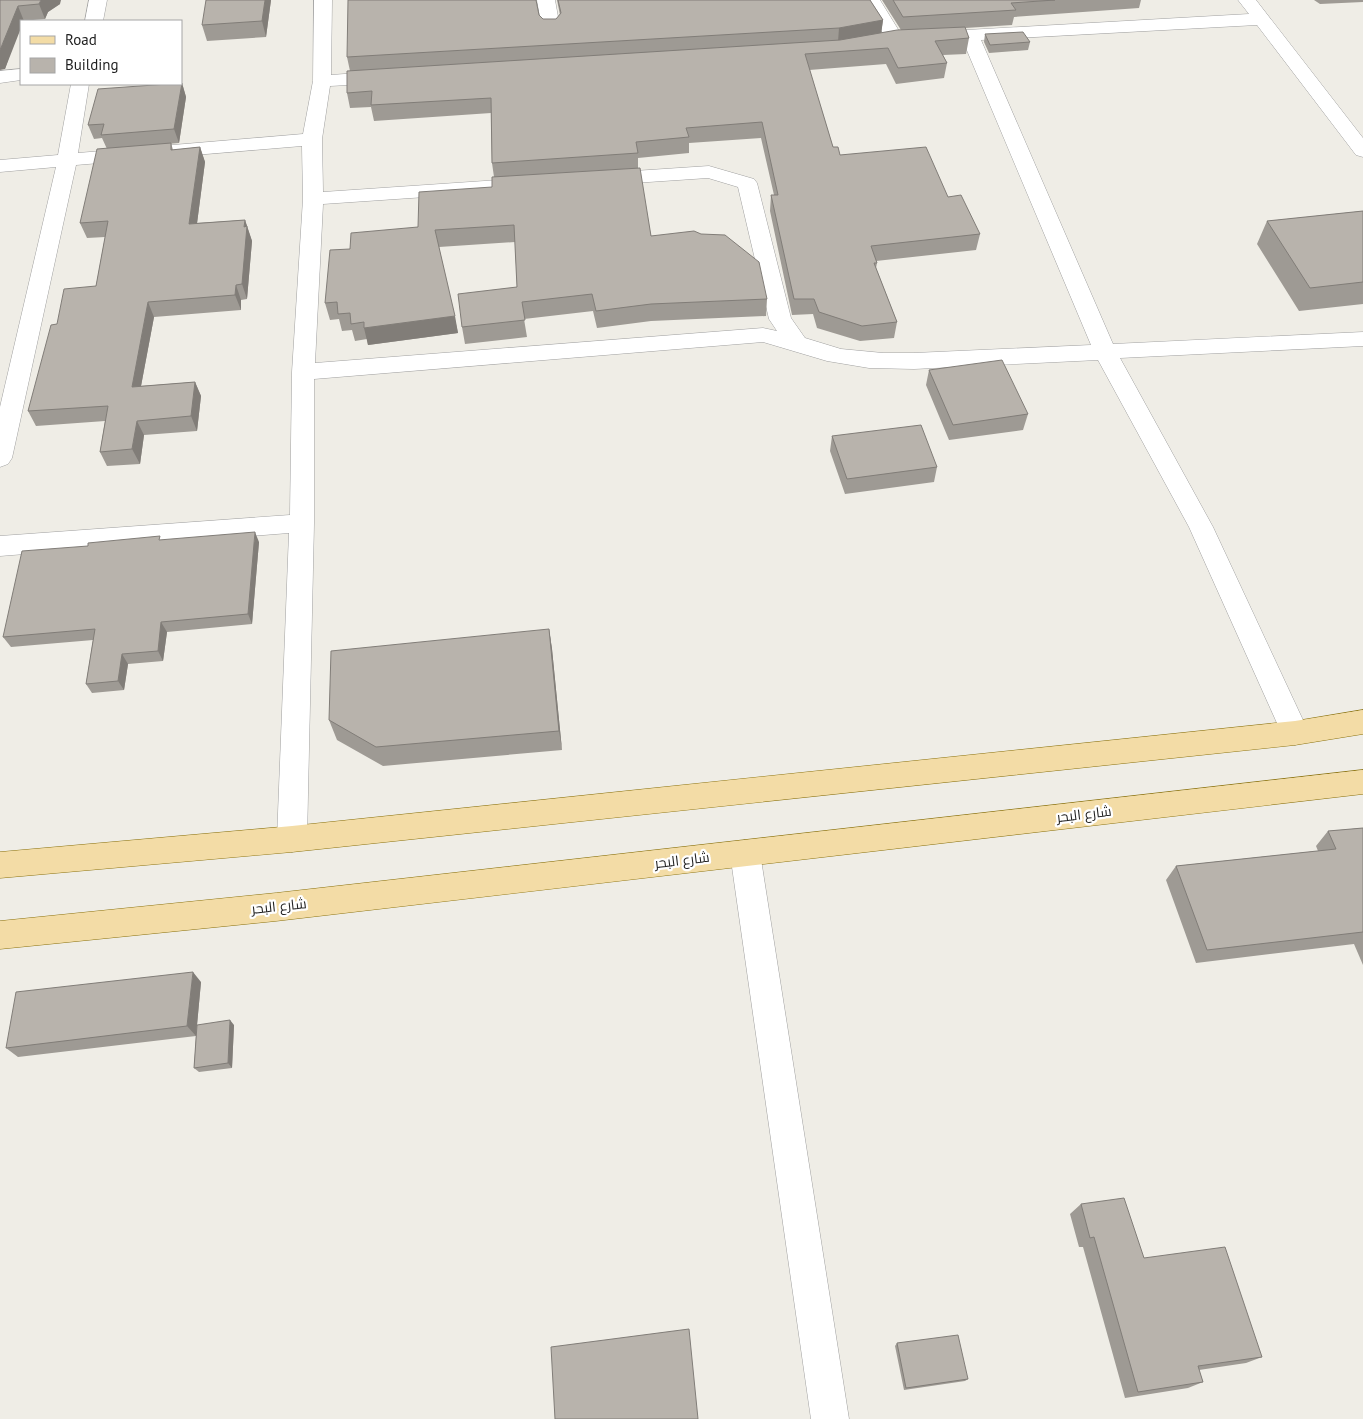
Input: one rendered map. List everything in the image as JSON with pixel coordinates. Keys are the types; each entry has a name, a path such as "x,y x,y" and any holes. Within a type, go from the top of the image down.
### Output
{"main road":[{"path":"0,865 292,839 1295,732 1363,722"},
{"name":"شارع البحر","path":"0,935 276,906 1363,782"}],"street":[{"path":"94,20 98,0"},
{"path":"292,839 302,523 303,372 313,199 312,139 322,81 323,0"},
{"path":"546,0 552,28"},
{"path":"871,0 895,39"},
{"path":"1247,0 1363,151"},
{"path":"876,43 895,39 1262,19"},
{"path":"970,35 1105,352 1201,527 1295,732"},
{"path":"0,77 20,75"},
{"path":"322,81 401,76"},
{"path":"0,458 67,162 80,85"},
{"path":"0,166 67,162 312,139"},
{"path":"580,181 709,172 747,183 780,319 797,343"},
{"path":"313,199 550,183"},
{"path":"303,372 764,335 797,343 819,352 859,361 914,361 1363,339"},
{"path":"0,546 302,523"},
{"path":"745,853 830,1419"}],"building":[{"path":"0,0 41,0 39,4 18,6 0,50"},
{"path":"206,0 265,0 262,21 202,25"},
{"path":"348,0 536,0 539,15 543,19 556,19 561,13 558,0 870,0 883,20 839,28 347,57"},
{"path":"893,0 1055,0 1011,3 1016,10 903,17"},
{"path":"965,27 969,38 935,41 947,63 898,68 888,48 805,54 833,147 838,147 840,155 926,147 948,197 961,195 980,234 871,246 877,263 874,263 897,322 862,326 819,312 814,299 794,299 771,195 778,195 762,122 686,128 689,137 636,142 638,153 492,163 491,98 371,105 372,91 347,93 347,71 840,40 897,30"},
{"path":"1023,32 1030,42 990,45 985,34"},
{"path":"182,85 174,129 101,135 104,124 88,125 98,89"},
{"path":"171,143 171,150 200,147 189,224 245,220 244,227 247,226 242,284 236,285 235,295 148,302 132,387 195,382 191,416 137,421 132,449 100,452 108,406 28,411 51,325 57,324 64,289 96,286 108,221 80,223 97,149"},
{"path":"640,168 651,236 694,231 701,234 725,235 759,262 767,299 651,304 596,311 592,294 522,302 525,320 462,327 458,294 517,287 514,225 435,230 455,316 364,328 364,322 351,324 350,313 338,314 337,302 325,303 330,250 350,249 351,233 418,227 419,192 492,187 492,177"},
{"path":"1363,211 1363,282 1310,288 1267,221"},
{"path":"1002,360 1028,414 953,425 929,370"},
{"path":"921,425 937,467 847,479 832,436"},
{"path":"255,532 248,614 161,622 158,651 122,654 118,681 86,684 95,629 3,637 22,551 88,546 88,543 160,536 159,540"},
{"path":"549,629 559,731 376,747 329,720 331,651"},
{"path":"1363,828 1363,932 1207,950 1176,866 1336,849 1328,831"},
{"path":"193,972 187,1026 6,1048 16,992"},
{"path":"230,1020 228,1063 194,1068 197,1025"},
{"path":"1124,1198 1144,1258 1225,1247 1262,1357 1198,1366 1203,1382 1138,1392 1094,1237 1090,1238 1081,1204"},
{"path":"689,1329 698,1419 555,1419 551,1347"},
{"path":"958,1335 968,1379 906,1388 897,1343"}]}
